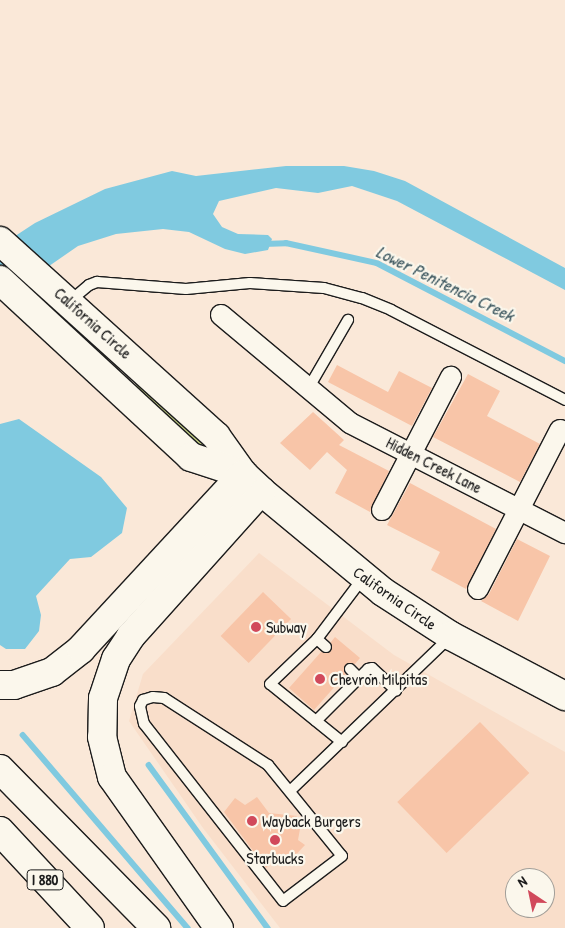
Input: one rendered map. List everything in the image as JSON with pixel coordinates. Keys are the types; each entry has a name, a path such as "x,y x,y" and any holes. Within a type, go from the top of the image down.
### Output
{"main road":[{"name":"California Circle","path":"0,241 216,436 252,483 364,577 451,636 565,696"},
{"name":"California Circle","path":"0,280 191,457 252,483"},
{"path":"0,685 14,685 52,672 81,649 252,483"},
{"path":"219,928 112,776 102,738 103,698 116,658 131,636 252,483"},
{"path":"0,769 156,928"},
{"name":"I 880","path":"0,831 90,928"}],"street":[{"name":"Hidden Creek Lane","path":"221,315 350,423 565,533"},
{"path":"382,510 451,377"},
{"path":"478,589 560,430"}],"lane":[{"path":"69,302 89,285 97,282 186,289 250,283 324,288 362,298 391,310 565,400"},
{"path":"308,389 348,320"},
{"path":"342,742 270,684 317,639 364,577"},
{"path":"291,790 451,636"},
{"path":"317,639 326,647"},
{"path":"316,721 359,678 372,668 396,690"},
{"path":"350,669 359,678"},
{"path":"148,697 164,698 268,765 291,790 342,856 283,901 160,747 141,719 140,706 148,697"}],"shaded area":[{"path":"259,553 394,655 565,752 565,928 280,928 203,828 129,721 143,674"}],"green space":[{"path":"126,379 159,399 207,449 203,452"}],"water":[{"path":"286,166 344,166 374,171 405,181 565,268 565,290 397,201 352,186 318,193 276,188 219,201 213,214 222,227 238,234 268,235 272,239 268,250 245,254 225,249 189,232 163,229 116,234 78,246 0,300 0,246 35,223 105,189 172,171 196,176"},
{"path":"19,419 101,477 127,508 122,533 91,557 70,559 36,596 41,615 39,631 25,649 6,649 0,645 0,424"}],"building":[{"path":"337,365 388,392 399,371 432,388 412,426 328,382"},
{"path":"468,374 500,391 487,416 540,444 520,482 433,437"},
{"path":"313,412 344,440 339,445 389,471 370,512 335,493 347,470 327,452 310,470 280,443"},
{"path":"410,483 496,529 466,589 431,570 440,552 387,525"},
{"path":"517,539 550,556 518,621 481,601 489,594"},
{"name":"Subway","path":"263,592 291,619 249,663 221,636"},
{"name":"Chevron Milpitas","path":"335,637 360,658 355,664 345,665 346,674 314,710 289,688 321,652 331,651 331,642"},
{"path":"480,722 529,773 447,853 397,802"},
{"path":"257,797 269,813 297,816 295,828 300,829 298,840 305,845 290,861 282,855 266,868 224,812 235,798 245,805"}],"waterway":[{"name":"Lower Penitencia Creek","path":"263,244 286,243 377,263 565,361"},
{"path":"23,735 188,928"},
{"path":"149,765 268,928"}],"place":[{"name":"Subway","path":"256,627"},
{"name":"Chevron Milpitas","path":"320,679"},
{"name":"Wayback Burgers","path":"252,821"},
{"name":"Starbucks","path":"275,840"}]}
